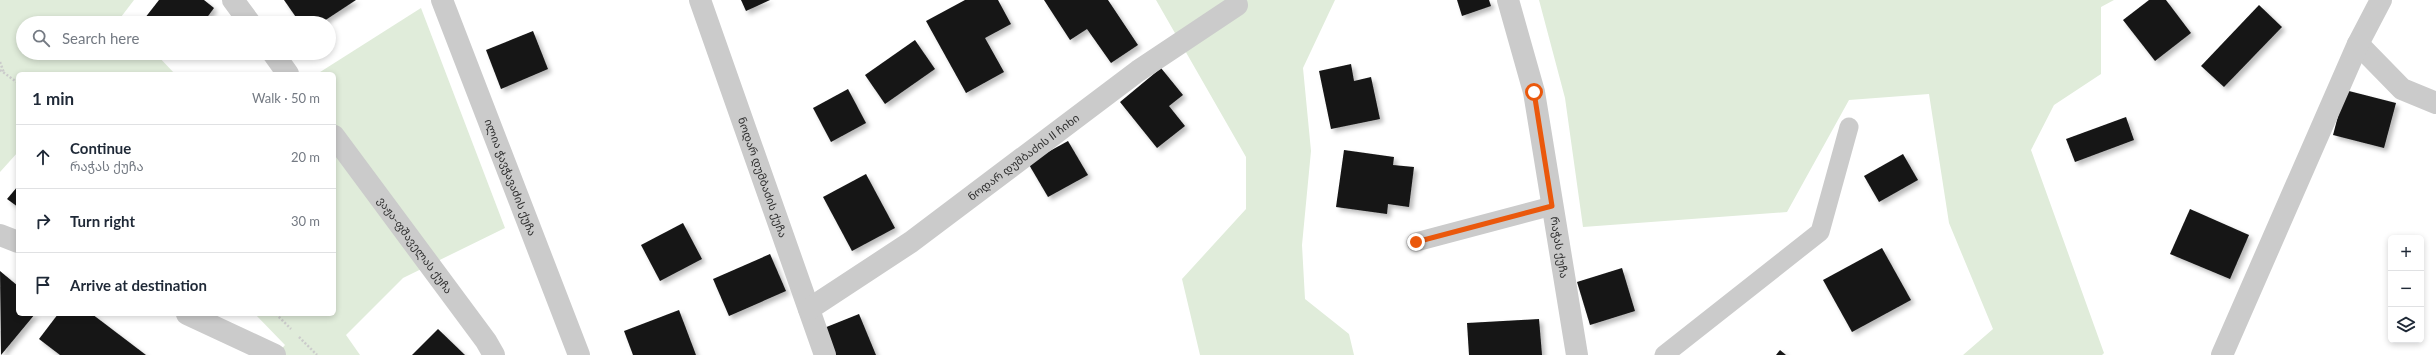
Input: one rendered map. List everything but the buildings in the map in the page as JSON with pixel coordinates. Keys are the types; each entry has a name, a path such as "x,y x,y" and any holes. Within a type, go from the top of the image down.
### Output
{"street":[{"path":"233,0 245,16"},
{"name":"ილია ჭავჭავაძის ქუჩა","path":"442,0 579,355"},
{"name":"ნოდარ დუმბაძის ქუჩა","path":"700,0 825,355"},
{"name":"რაჭას ქუჩა","path":"1508,0 1534,92 1577,355"},
{"path":"2222,355 2358,44 2381,0"},
{"name":"ნოდარ დუმბაძის II ჩიხი","path":"809,308 911,242 1138,71 1237,4"},
{"path":"2358,44 2402,89 2436,103"},
{"path":"278,60 287,72"},
{"name":"ვაჟა-ფშაველას ქუჩა","path":"336,139 486,341 494,355"},
{"path":"0,235 16,241"},
{"path":"191,316 275,355"}],"lane":[{"path":"1664,355 1820,232 1849,127"},
{"path":"1416,242 1552,206"}],"path":[{"path":"0,62 4,73"},
{"path":"0,70 16,82"}],"green space":[{"path":"0,0 134,0 122,16 16,16 16,60 162,60 173,72 16,72 16,154 0,172"},
{"path":"1156,0 1335,0 1303,68 1311,151 1302,245 1305,299 1349,334 1354,355 1200,355 1182,279 1246,209 1246,157"},
{"path":"1539,0 2114,0 2101,7 2101,74 2054,105 2031,150 2104,353 2102,355 1963,355 1993,329 1949,223 1929,94 1849,100 1787,212 1583,227 1565,98"},
{"path":"421,8 505,228 403,278 346,335 360,355 276,355 285,345 257,316 336,316 336,72 320,72"}],"route":[{"path":"1416,242 1552,206 1534,92"}]}
